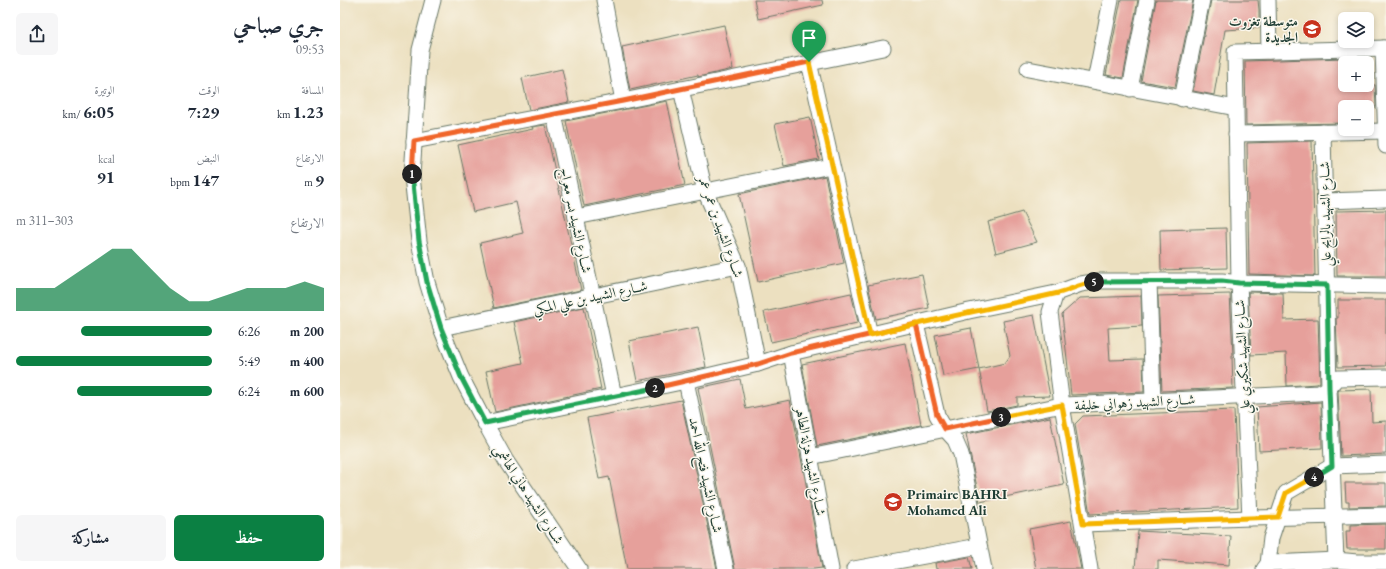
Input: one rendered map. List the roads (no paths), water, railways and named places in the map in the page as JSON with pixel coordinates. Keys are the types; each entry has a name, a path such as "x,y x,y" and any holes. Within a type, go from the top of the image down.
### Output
{"street":[{"name":"شــارع الشهيد هاني الهاشمي","path":"433,0 420,50 412,176 419,241 427,282 441,328 461,377 485,423 506,461 579,569"},
{"path":"604,0 623,101"},
{"path":"1095,81 1111,0"},
{"path":"1130,89 1147,0"},
{"path":"1182,99 1202,0"},
{"path":"1268,0 1269,51 1385,48 1386,146"},
{"path":"414,141 623,101 883,48"},
{"name":"شــارع الشهيد شكيري علي","path":"1250,518 1239,283 1235,52 1269,51"},
{"path":"809,62 831,166 870,335"},
{"path":"1028,69 1236,108"},
{"name":"شــارع الشهيد بن عمر عمر","path":"681,89 705,191 738,266 758,364"},
{"name":"شــارع الشهيد بسر معراج","path":"554,114 614,396"},
{"path":"1236,134 1386,131"},
{"name":"شــارع الشهيد بالرابح علي","path":"1323,132 1329,388 1336,560"},
{"path":"576,217 831,166"},
{"path":"1325,201 1386,199"},
{"name":"شــارع الشهيد بن علي المكي","path":"441,328 738,266"},
{"path":"485,423 686,381 758,364 791,353 1056,293 1081,284 1099,281 1222,281 1239,283 1386,286"},
{"path":"1149,281 1153,401"},
{"path":"1056,293 1050,312 1062,405 1090,569"},
{"path":"916,324 937,415 945,429 955,440 961,454 984,569"},
{"name":"شــارع الشهيد هزلة الطاهر","path":"791,353 831,569"},
{"name":"شــارع الشهيد زهواني خليفة","path":"810,457 1062,405 1319,394 1329,388 1338,378 1386,377"},
{"name":"شــارع الشهيد فتح الله احمد","path":"686,381 726,569"},
{"path":"1266,566 1270,542 1286,493 1332,466 1386,464"},
{"path":"1083,524 1334,515 1386,515"},
{"path":"854,569 979,546"},
{"path":"1266,566 1272,562 1336,560 1357,566 1386,562"}],"place":[{"name":"متوسطة تغزوت الجديدة","path":"1312,29"},
{"name":"Primaire BAHRI Mohamed Ali","path":"893,502"}]}
